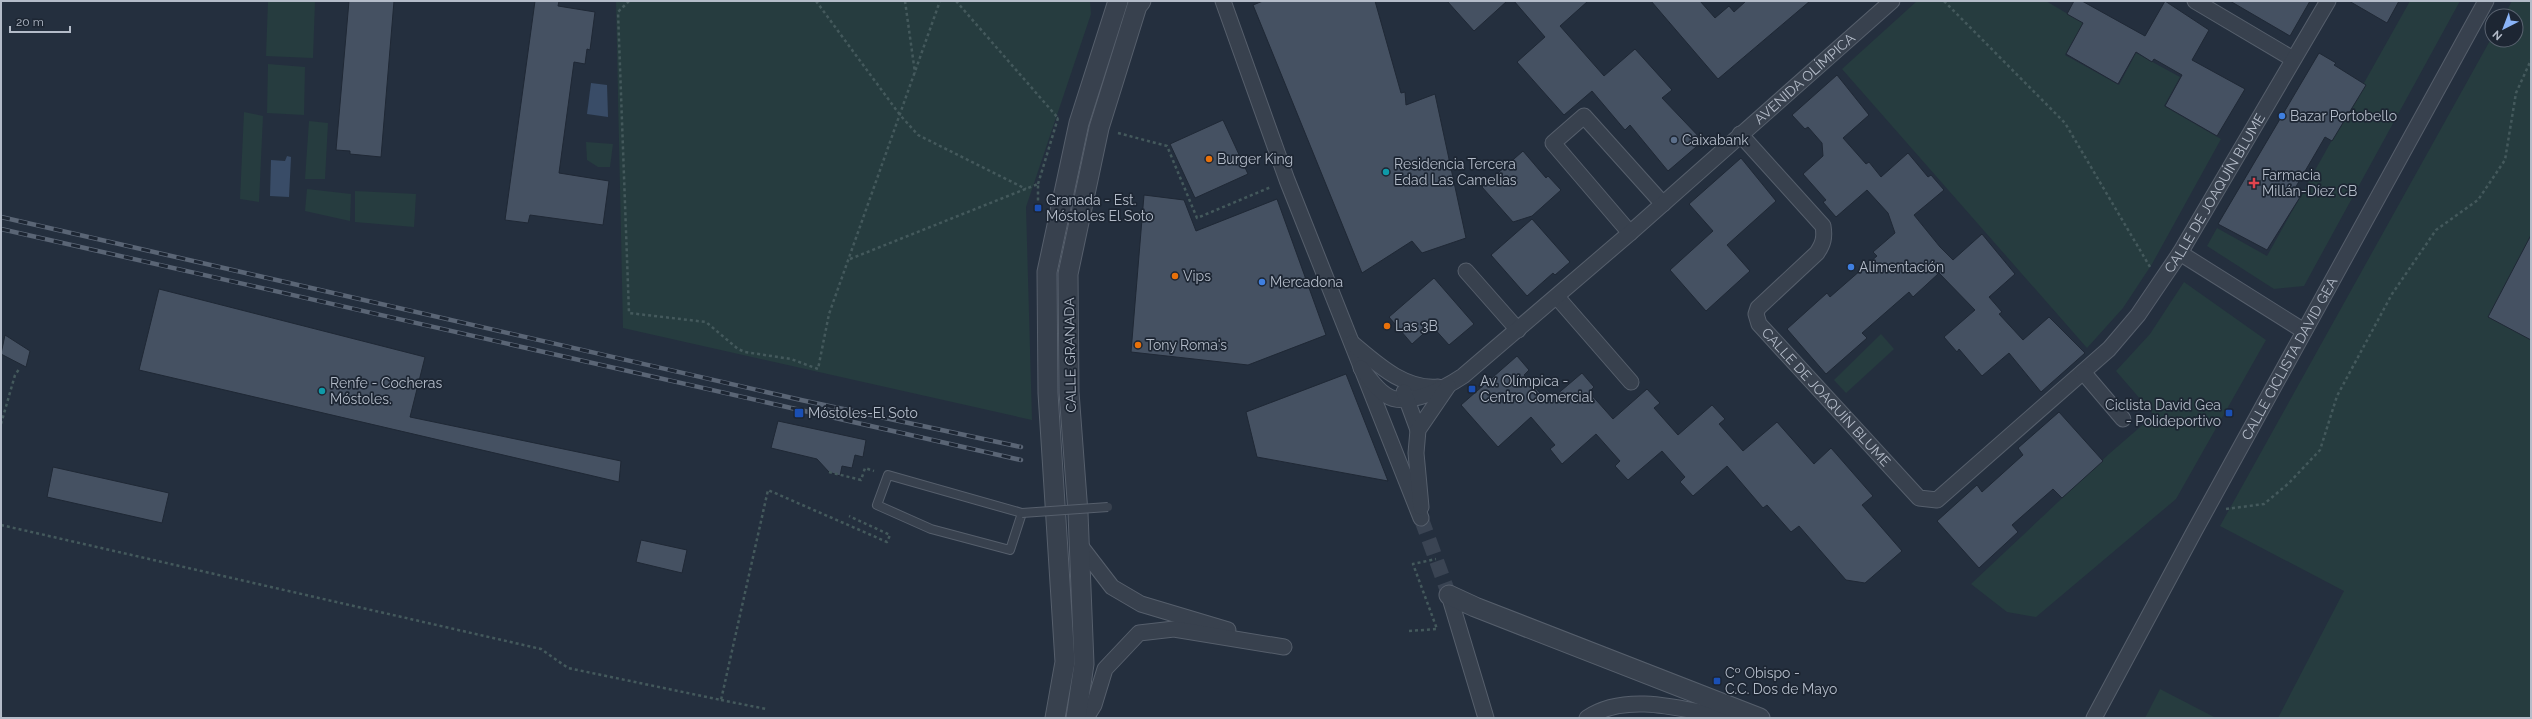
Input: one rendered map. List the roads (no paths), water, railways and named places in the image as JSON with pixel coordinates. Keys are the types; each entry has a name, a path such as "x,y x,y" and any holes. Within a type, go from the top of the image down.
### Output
{"street":[{"name":"CALLE GRANADA","path":"1055,718 1065,662 1048,393 1047,272 1079,123 1118,1"},
{"name":"CALLE GRANADA","path":"1076,718 1084,664 1079,544 1069,392 1068,274 1099,128 1137,6 1140,1"},
{"path":"1223,1 1287,180 1361,368 1386,395 1408,400"},
{"name":"AVENIDA OLÍMPICA","path":"1361,368 1422,518 1416,453 1418,430 1448,386 1557,297 1892,1"},
{"path":"2195,1 2293,59"},
{"name":"CALLE DE JOAQUÍN BLUME","path":"1740,134 1823,226 1825,235 1823,244 1818,253 1758,308 1756,314 1759,324 1919,498 1937,500 2109,349 2138,315 2180,253 2328,1"},
{"name":"CALLE CICLISTA DAVID GEA","path":"2094,718 2204,512 2486,1"},
{"path":"1630,233 1553,143 1584,116 1663,204"},
{"path":"2180,253 2304,331"},
{"path":"1466,271 1518,330"},
{"path":"1557,297 1631,382"},
{"path":"1351,342 1380,367 1409,383 1430,388 1448,386"},
{"path":"2083,372 2123,420"},
{"path":"1397,377 1408,400 1418,430"},
{"name":"AVENIDA OLÍMPICA","path":"1408,400 1448,386"},
{"path":"1079,544 1112,587 1141,604 1284,647 1174,629 1139,633 1105,669 1094,705 1086,718"},
{"path":"1449,595 1486,718"},
{"path":"1449,595 1475,607 1760,718"},
{"path":"1587,718 1612,708 1635,704 1655,705 1729,718"}],"lane":[{"path":"1022,513 1010,550 931,529 877,505 888,475 1022,513 1108,507"}],"water":[{"path":"591,83 607,85 608,117 587,114"},
{"path":"287,156 291,157 289,197 270,196 271,160 285,161"}],"tunnel":[{"path":"1421,518 1449,595"}],"railway":[{"path":"1,217 801,400 1021,447"},
{"path":"1,229 1021,460"}],"place":[{"name":"Bazar Portobello","path":"2282,116"},
{"name":"Caixabank","path":"1674,140"},
{"name":"Burger King","path":"1209,159"},
{"name":"Residencia Tercera Edad Las Camelias","path":"1386,172"},
{"name":"Farmacia Millán-Díez CB","path":"2254,183"},
{"name":"Granada - Est. Móstoles El Soto","path":"1038,208"},
{"name":"Alimentación","path":"1851,267"},
{"name":"Vips","path":"1175,276"},
{"name":"Mercadona","path":"1262,282"},
{"name":"Las 3B","path":"1387,326"},
{"name":"Tony Roma's","path":"1138,345"},
{"name":"Av. Olímpica - Centro Comercial","path":"1472,389"},
{"name":"Renfe - Cocheras Móstoles.","path":"322,391"},
{"name":"Móstoles-El Soto","path":"799,413"},
{"name":"Ciclista David Gea - Polideportivo","path":"2229,413"},
{"name":"Cº Obispo - C.C. Dos de Mayo","path":"1717,681"}]}
